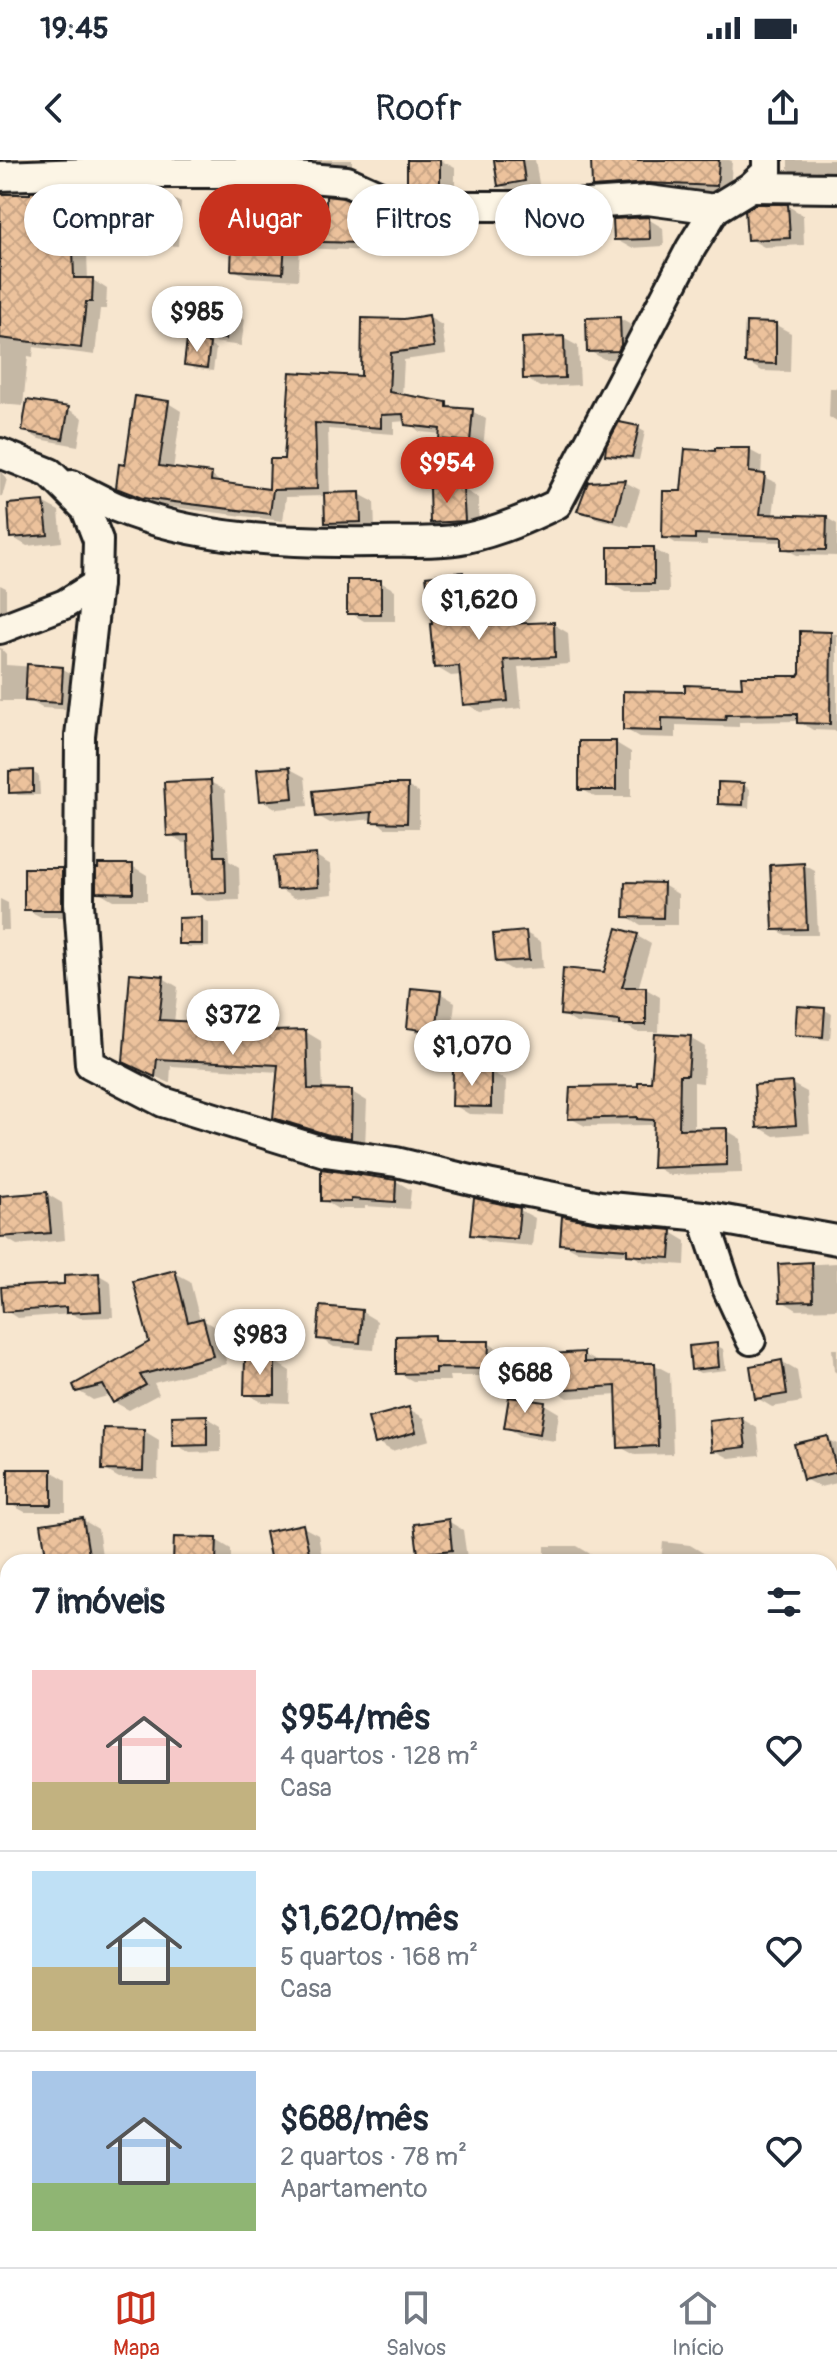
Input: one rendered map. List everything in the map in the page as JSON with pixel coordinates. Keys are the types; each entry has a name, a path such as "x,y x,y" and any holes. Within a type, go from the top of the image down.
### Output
{"street":[{"path":"0,453 50,473 116,507 179,526 244,537 327,542 464,539 515,525 557,504 691,248 715,209 751,187 767,172 767,160"},
{"path":"0,176 244,173 347,181 402,206 559,206 648,200 715,209"},
{"path":"751,187 837,188"},
{"path":"50,473 86,509 98,540 97,584 80,736 79,903 90,1064 163,1102 325,1152 396,1162 600,1206 703,1216 837,1240"},
{"path":"0,629 65,604 97,584"},
{"path":"703,1216 727,1288 751,1340"}],"building":[{"path":"407,160 440,160 440,184 407,184"},
{"path":"494,160 522,160 525,181 498,184"},
{"path":"591,160 719,160 717,186 592,184"},
{"path":"0,194 24,194 24,256 73,256 74,278 93,278 92,302 86,302 81,348 0,338"},
{"path":"331,197 347,200 347,243 331,242"},
{"path":"756,204 788,204 790,238 747,240 745,210"},
{"path":"649,217 650,239 614,240 613,219"},
{"path":"232,256 284,256 283,273 231,270"},
{"path":"194,303 230,308 226,339 190,334"},
{"path":"429,315 434,347 391,353 389,392 447,402 447,407 473,409 470,442 439,439 440,429 405,425 403,414 381,415 381,428 315,423 317,489 273,490 270,514 142,498 116,488 119,464 125,465 135,396 169,401 159,466 212,473 211,481 269,489 270,459 284,459 290,372 361,376 362,318 404,319"},
{"path":"620,317 621,345 618,351 587,352 586,318"},
{"path":"746,322 776,323 776,364 745,363"},
{"path":"564,336 565,378 523,379 522,338"},
{"path":"187,340 210,343 207,368 184,365"},
{"path":"27,400 69,407 63,439 22,431"},
{"path":"619,422 639,426 632,457 605,455 606,446"},
{"path":"715,448 750,448 749,472 765,474 760,514 827,516 826,550 782,549 782,537 695,534 695,539 662,538 663,491 681,491 685,449 715,451"},
{"path":"625,480 614,520 577,511 588,482"},
{"path":"463,487 465,521 430,523 429,488"},
{"path":"360,492 361,522 325,523 324,493"},
{"path":"44,501 48,535 10,538 8,504"},
{"path":"608,547 654,547 654,584 608,584"},
{"path":"463,572 470,621 483,619 484,625 554,622 555,657 504,660 508,701 463,705 459,666 434,668 426,576"},
{"path":"347,580 381,580 381,614 347,614"},
{"path":"800,631 831,632 830,724 797,723 797,714 726,715 725,720 662,718 662,731 623,730 623,691 685,692 685,685 742,687 741,676 798,676"},
{"path":"27,664 63,667 61,703 25,701"},
{"path":"579,741 616,741 616,790 579,790"},
{"path":"290,767 293,798 260,801 257,769"},
{"path":"33,770 33,792 9,793 9,771"},
{"path":"211,780 215,856 225,856 226,893 190,894 188,835 167,836 164,782"},
{"path":"718,782 744,783 743,805 718,804"},
{"path":"408,784 407,823 371,822 372,812 316,817 313,791"},
{"path":"316,854 318,887 277,890 274,857"},
{"path":"804,863 807,929 773,930 770,865"},
{"path":"98,864 133,864 133,893 96,892"},
{"path":"24,868 62,868 62,910 24,910"},
{"path":"625,882 664,883 663,918 624,917"},
{"path":"202,917 202,944 178,944 178,918"},
{"path":"617,928 638,934 622,987 646,987 646,1025 620,1025 620,1021 560,1015 563,968 604,972"},
{"path":"526,931 529,960 496,962 493,934"},
{"path":"130,973 164,976 159,1020 237,1024 236,1032 306,1030 308,1089 352,1090 351,1138 329,1135 273,1118 278,1065 157,1059 155,1077 123,1062"},
{"path":"411,988 441,991 436,1032 407,1028"},
{"path":"797,1006 825,1008 823,1037 795,1035"},
{"path":"655,1034 691,1036 688,1075 680,1075 679,1129 727,1128 727,1165 652,1168 654,1120 637,1117 568,1119 570,1087 638,1086 638,1082 651,1082"},
{"path":"453,1069 491,1070 491,1107 452,1106"},
{"path":"792,1082 796,1125 757,1128 754,1085"},
{"path":"321,1169 396,1180 395,1202 351,1199 351,1202 321,1201"},
{"path":"47,1192 51,1233 0,1237 0,1196"},
{"path":"474,1198 520,1208 517,1239 470,1235"},
{"path":"562,1216 672,1230 670,1258 627,1255 627,1249 560,1244"},
{"path":"812,1262 813,1301 780,1302 778,1264"},
{"path":"175,1270 188,1322 203,1318 213,1356 140,1375 146,1385 113,1403 103,1385 76,1392 73,1385 149,1342 133,1281"},
{"path":"99,1273 101,1311 66,1313 66,1307 3,1312 1,1287 64,1284 64,1275"},
{"path":"320,1306 362,1310 360,1343 317,1339"},
{"path":"434,1335 434,1341 489,1341 488,1369 435,1368 435,1373 396,1374 396,1336"},
{"path":"717,1343 719,1367 691,1370 689,1346"},
{"path":"584,1352 584,1362 655,1363 658,1446 618,1448 616,1386 551,1390 549,1354"},
{"path":"245,1359 275,1360 275,1395 244,1395"},
{"path":"782,1360 787,1394 755,1399 750,1366"},
{"path":"509,1397 545,1402 540,1434 504,1428"},
{"path":"409,1407 416,1432 375,1444 368,1418"},
{"path":"207,1415 207,1445 173,1446 172,1416"},
{"path":"742,1417 746,1447 712,1451 709,1421"},
{"path":"103,1428 144,1429 143,1471 102,1470"},
{"path":"828,1436 837,1472 803,1480 794,1444"},
{"path":"8,1469 52,1469 52,1505 8,1505"},
{"path":"83,1518 89,1554 46,1554 41,1524"},
{"path":"449,1519 452,1550 418,1554 414,1524"},
{"path":"303,1524 309,1554 269,1554 265,1532"},
{"path":"174,1537 217,1538 216,1554 173,1554"}]}
